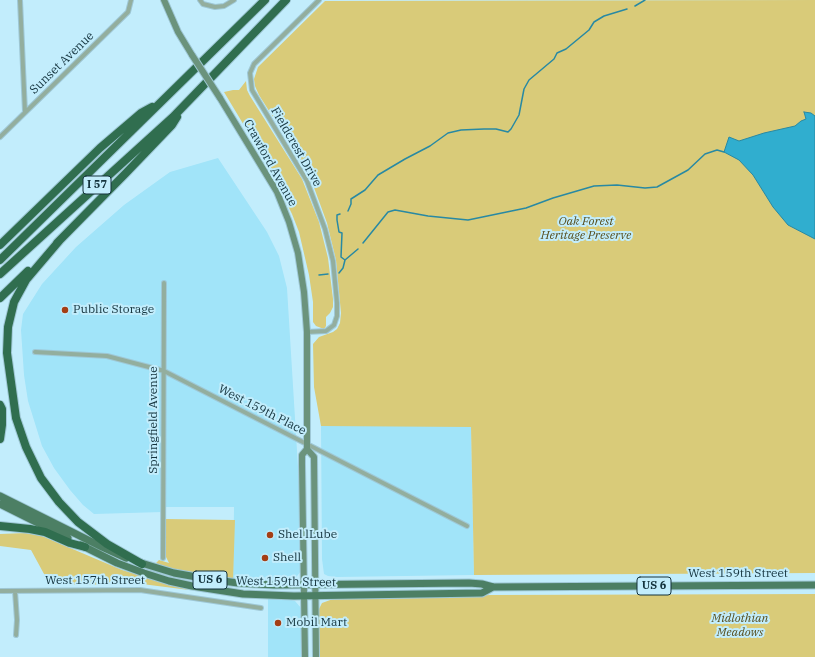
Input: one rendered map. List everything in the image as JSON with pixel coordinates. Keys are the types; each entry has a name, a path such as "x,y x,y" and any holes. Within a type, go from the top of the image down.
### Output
{"highway":[{"name":"I 57","path":"0,260 265,0"},
{"name":"I 57","path":"0,274 173,117 286,0"},
{"path":"0,298 60,240 172,125 192,96"},
{"path":"0,244 100,148 141,113 161,102"},
{"path":"60,240 26,280 14,302 8,327 7,353 16,418 26,446 41,478 59,502 78,522 107,544 142,564"},
{"path":"0,405 2,409 0,439"},
{"path":"0,526 45,532 70,543 85,547"}],"main road":[{"name":"Crawford Avenue","path":"164,0 178,32 220,98 276,192 289,222 298,252 304,292 307,332 307,447 302,455 304,657"},
{"name":"Crawford Avenue","path":"307,447 314,457 316,657"},
{"name":"West 159th Street","path":"0,496 102,547 142,564 174,573 238,583 304,585 468,583 482,584 493,587 815,584"},
{"name":"West 159th Street","path":"0,504 117,563 176,583 214,590 243,594 316,596 482,593 493,587"}],"street":[{"path":"20,0 25,112"},
{"name":"Sunset Avenue","path":"0,137 128,12 131,0"},
{"path":"200,0 203,4 224,6 234,0"},
{"name":"Fieldcrest Drive","path":"307,332 326,331 334,325 337,316 332,261 325,228 307,181 252,90 250,73 254,64 318,0"},
{"name":"Springfield Avenue","path":"163,558 164,283"},
{"name":"West 159th Place","path":"35,352 107,356 164,371 307,447 467,526"},
{"name":"West 157th Street","path":"0,591 140,590 261,608"},
{"path":"15,591 17,620 16,635"}],"shaded area":[{"path":"804,112 811,113 815,116 815,239 788,225 773,207 753,175 739,160 724,152 729,137 739,141 764,133 795,126 806,119"},
{"path":"218,158 267,232 279,256 287,288 301,516 301,571 294,580 286,583 233,581 234,507 163,507 163,512 94,514 83,505 54,468 42,446 28,401 24,375 21,330 23,314 42,284 76,247 124,205 170,172"},
{"path":"321,426 471,426 474,575 336,577 324,574 322,559"},
{"path":"268,598 284,598 295,601 301,608 303,657 268,657"}],"green space":[{"name":"Oak Forest Heritage Preserve","path":"815,0 815,573 474,575 471,427 321,426 314,387 313,344 319,337 337,329 340,323 341,313 336,260 327,223 312,182 255,86 254,79 258,67 325,1"},
{"path":"246,81 247,90 250,96 302,179 319,222 328,258 333,299 333,307 326,317 326,326 324,329 316,326 313,322 313,302 309,275 299,232 292,214 269,167 224,92 239,90"},
{"path":"166,519 235,520 233,581 154,565 159,560 169,563 165,555"},
{"path":"26,533 42,536 122,570 189,590 142,584 50,585 31,550 0,546 0,534"},
{"name":"Midlothian Meadows","path":"815,594 815,657 318,657 317,617 319,609 322,603 333,599 421,598 491,595"}],"waterway":[{"path":"635,6 645,0"},
{"path":"348,211 351,204 351,199 365,190 378,175 430,146 448,133 461,130 484,129 496,129 508,132 519,115 524,89 529,80 554,59 557,53 566,49 589,30 594,22 604,16 627,9"},
{"path":"363,243 388,212 395,210 428,216 468,220 526,208 553,198 594,186 617,185 645,188 657,187 688,170 705,154 717,150 724,152"},
{"path":"340,214 337,215 337,220 339,232 342,233 341,257 345,260"},
{"path":"339,273 343,268 345,260 358,249"},
{"path":"319,275 328,274"}],"place":[{"name":"Public Storage","path":"65,310"},
{"name":"Shel lLube","path":"270,535"},
{"name":"Shell","path":"265,558"},
{"name":"Mobil Mart","path":"278,623"}]}
